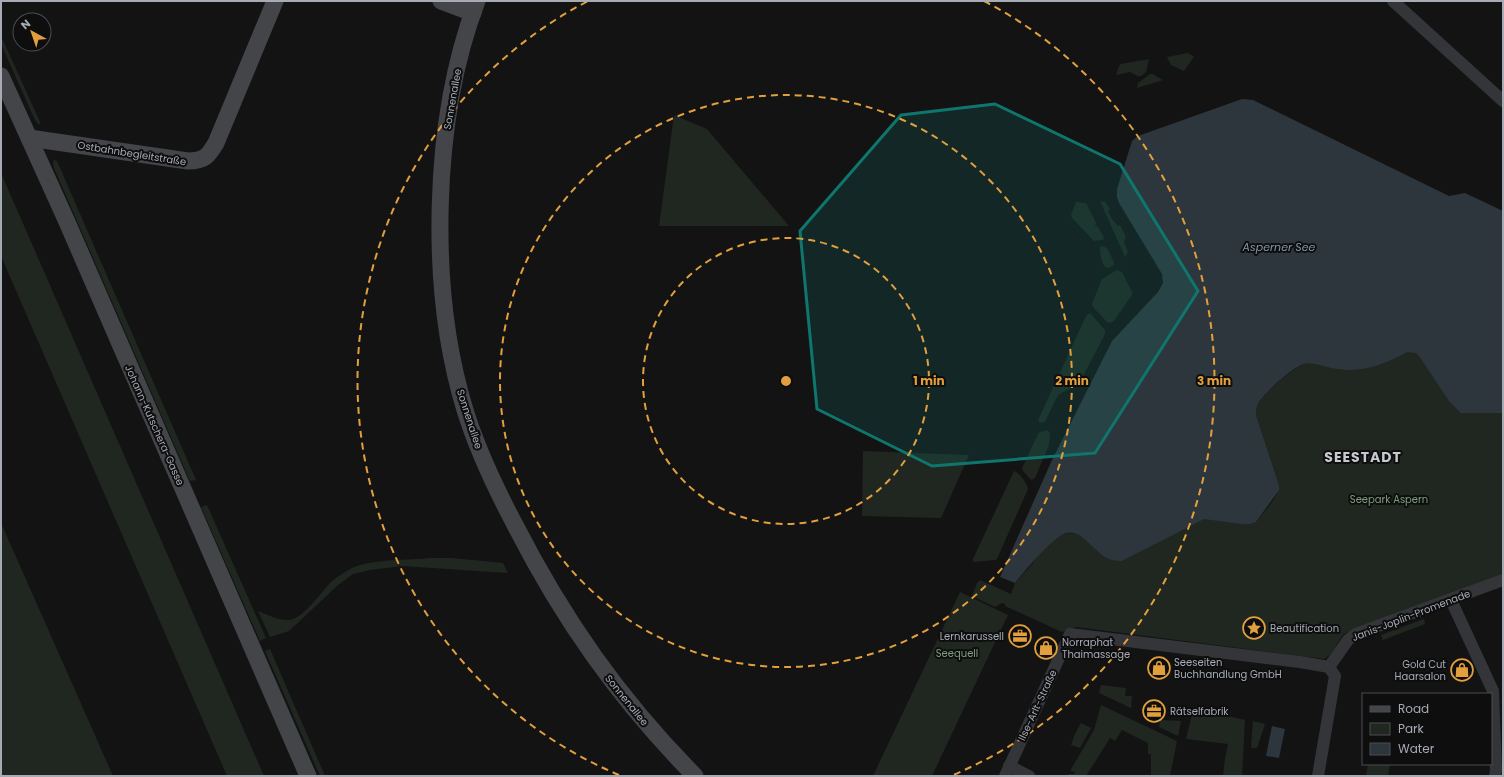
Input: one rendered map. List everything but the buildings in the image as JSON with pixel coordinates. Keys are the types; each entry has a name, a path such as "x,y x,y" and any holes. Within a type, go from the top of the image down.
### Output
{"street":[{"name":"Ostbahnbegleitstraße","path":"29,138 188,162 198,161 205,158 216,143 275,1"},
{"path":"441,1 475,7"},
{"path":"1393,1 1503,101"},
{"name":"Sonnenallee","path":"475,7 466,33 453,87 446,131 441,192 442,282 454,366 465,410 490,473 506,508 533,560 567,618 584,644 624,698 653,732 695,776"},
{"name":"Johann-Kutschera-Gasse","path":"1,76 308,776"},
{"name":"Janis-Joplin-Promenade","path":"1329,667 1348,640 1356,634 1503,580"},
{"path":"1451,600 1493,691 1495,774"},
{"name":"Ilse-Arlt-Straße","path":"1007,771 1070,634 1300,662 1329,667"},
{"path":"1318,776 1335,676 1329,667"},
{"path":"1007,771 1029,776"}],"highlighted area":[{"path":"995,104 1120,164 1198,291 1095,453 932,466 817,409 800,231 901,115"}],"green space":[{"path":"1,36 40,122 39,125 35,120 1,44"},
{"path":"1188,53 1194,57 1184,71 1171,65 1167,57"},
{"path":"1149,59 1146,72 1141,76 1130,72 1116,75 1121,64"},
{"path":"1150,74 1153,74 1163,80 1137,88 1138,83"},
{"path":"674,115 707,129 789,226 659,226"},
{"path":"54,160 57,161 196,480 190,481 54,168"},
{"path":"1,173 264,776 227,776 1,256"},
{"path":"1100,201 1105,202 1110,209 1108,211 1112,219 1118,226 1120,225 1126,237 1124,242 1128,252 1125,257"},
{"path":"1076,202 1087,204 1097,225 1096,224 1095,226 1098,227 1104,237 1103,240 1094,241 1072,218 1071,215"},
{"path":"1102,246 1107,248 1114,262 1113,266 1107,268 1103,264 1100,253 1100,247"},
{"path":"1117,270 1122,272 1132,295 1113,322 1108,323 1092,304 1102,279"},
{"path":"1090,313 1105,330 1105,334 1079,384 1058,395 1045,422 1040,423 1038,420 1086,316"},
{"name":"Seepark Aspern","path":"1407,351 1416,353 1425,363 1503,410 1503,575 1344,634 1332,651 1324,659 1076,627 1062,632 1005,606 1005,604 1002,603 995,607 972,596 977,583 980,580 1011,594 1015,583 1033,563 1040,549 1062,535 1069,533 1083,537 1115,561 1122,561 1198,521 1198,517 1256,522 1273,500 1279,485 1256,415 1256,409 1259,401 1286,376 1304,364 1317,364 1337,369 1353,369 1383,362"},
{"path":"1047,430 1050,433 1049,445 1035,478 1031,480 1022,468 1038,434"},
{"path":"863,451 969,455 941,518 862,516"},
{"path":"1014,471 1023,478 1028,489 997,559 973,562 973,559"},
{"path":"207,505 266,638 260,641 201,507"},
{"path":"1,523 113,776 1,776"},
{"path":"452,558 503,563 508,573 402,566 370,570 353,574 338,585 289,631 270,637 258,611 280,619 294,619 306,611 331,582 352,568 380,561"},
{"name":"Seequell","path":"960,592 1008,615 932,776 873,776"},
{"path":"1424,619 1425,624 1383,640 1381,635"},
{"path":"270,649 325,776 320,776 265,651"},
{"path":"1101,685 1126,688 1125,696 1132,696 1131,708 1099,693"},
{"path":"1101,705 1177,741 1170,776 1151,776 1151,754 1148,754 1148,743 1122,730 1115,741 1110,738 1086,776 1067,776 1069,774 1074,774 1075,772 1070,771 1094,730"},
{"path":"1192,714 1232,717 1245,720 1242,776 1223,776 1228,744 1186,739"},
{"path":"1160,720 1181,721 1178,736 1159,727"},
{"path":"1253,721 1265,724 1257,748 1251,748"},
{"path":"1081,723 1091,728 1080,748 1071,745"},
{"path":"1368,765 1390,765 1388,776 1366,776"}],"water":[{"name":"Asperner See","path":"1242,99 1253,100 1449,196 1465,193 1503,211 1503,413 1461,413 1449,401 1416,353 1407,352 1382,364 1356,370 1337,369 1317,364 1304,364 1293,370 1278,382 1259,401 1256,409 1256,415 1279,485 1279,490 1256,522 1241,524 1204,519 1122,561 1108,559 1080,536 1074,533 1067,533 1061,535 1047,547 1015,583 1000,577 1052,460 1112,341 1158,292 1163,283 1162,274 1119,203 1117,197 1117,189 1132,141 1138,136"},
{"path":"1272,726 1285,729 1279,758 1266,756"}],"place":[{"name":"Beautification","path":"1254,628"},
{"name":"Lernkarussell","path":"1020,636"},
{"name":"Norraphat Thaimassage","path":"1046,648"},
{"name":"Seeseiten Buchhandlung GmbH","path":"1159,668"},
{"name":"Gold Cut Haarsalon","path":"1462,670"},
{"name":"Rätselfabrik","path":"1154,711"}],"district":[{"name":"SEESTADT","path":"1363,457"}]}
